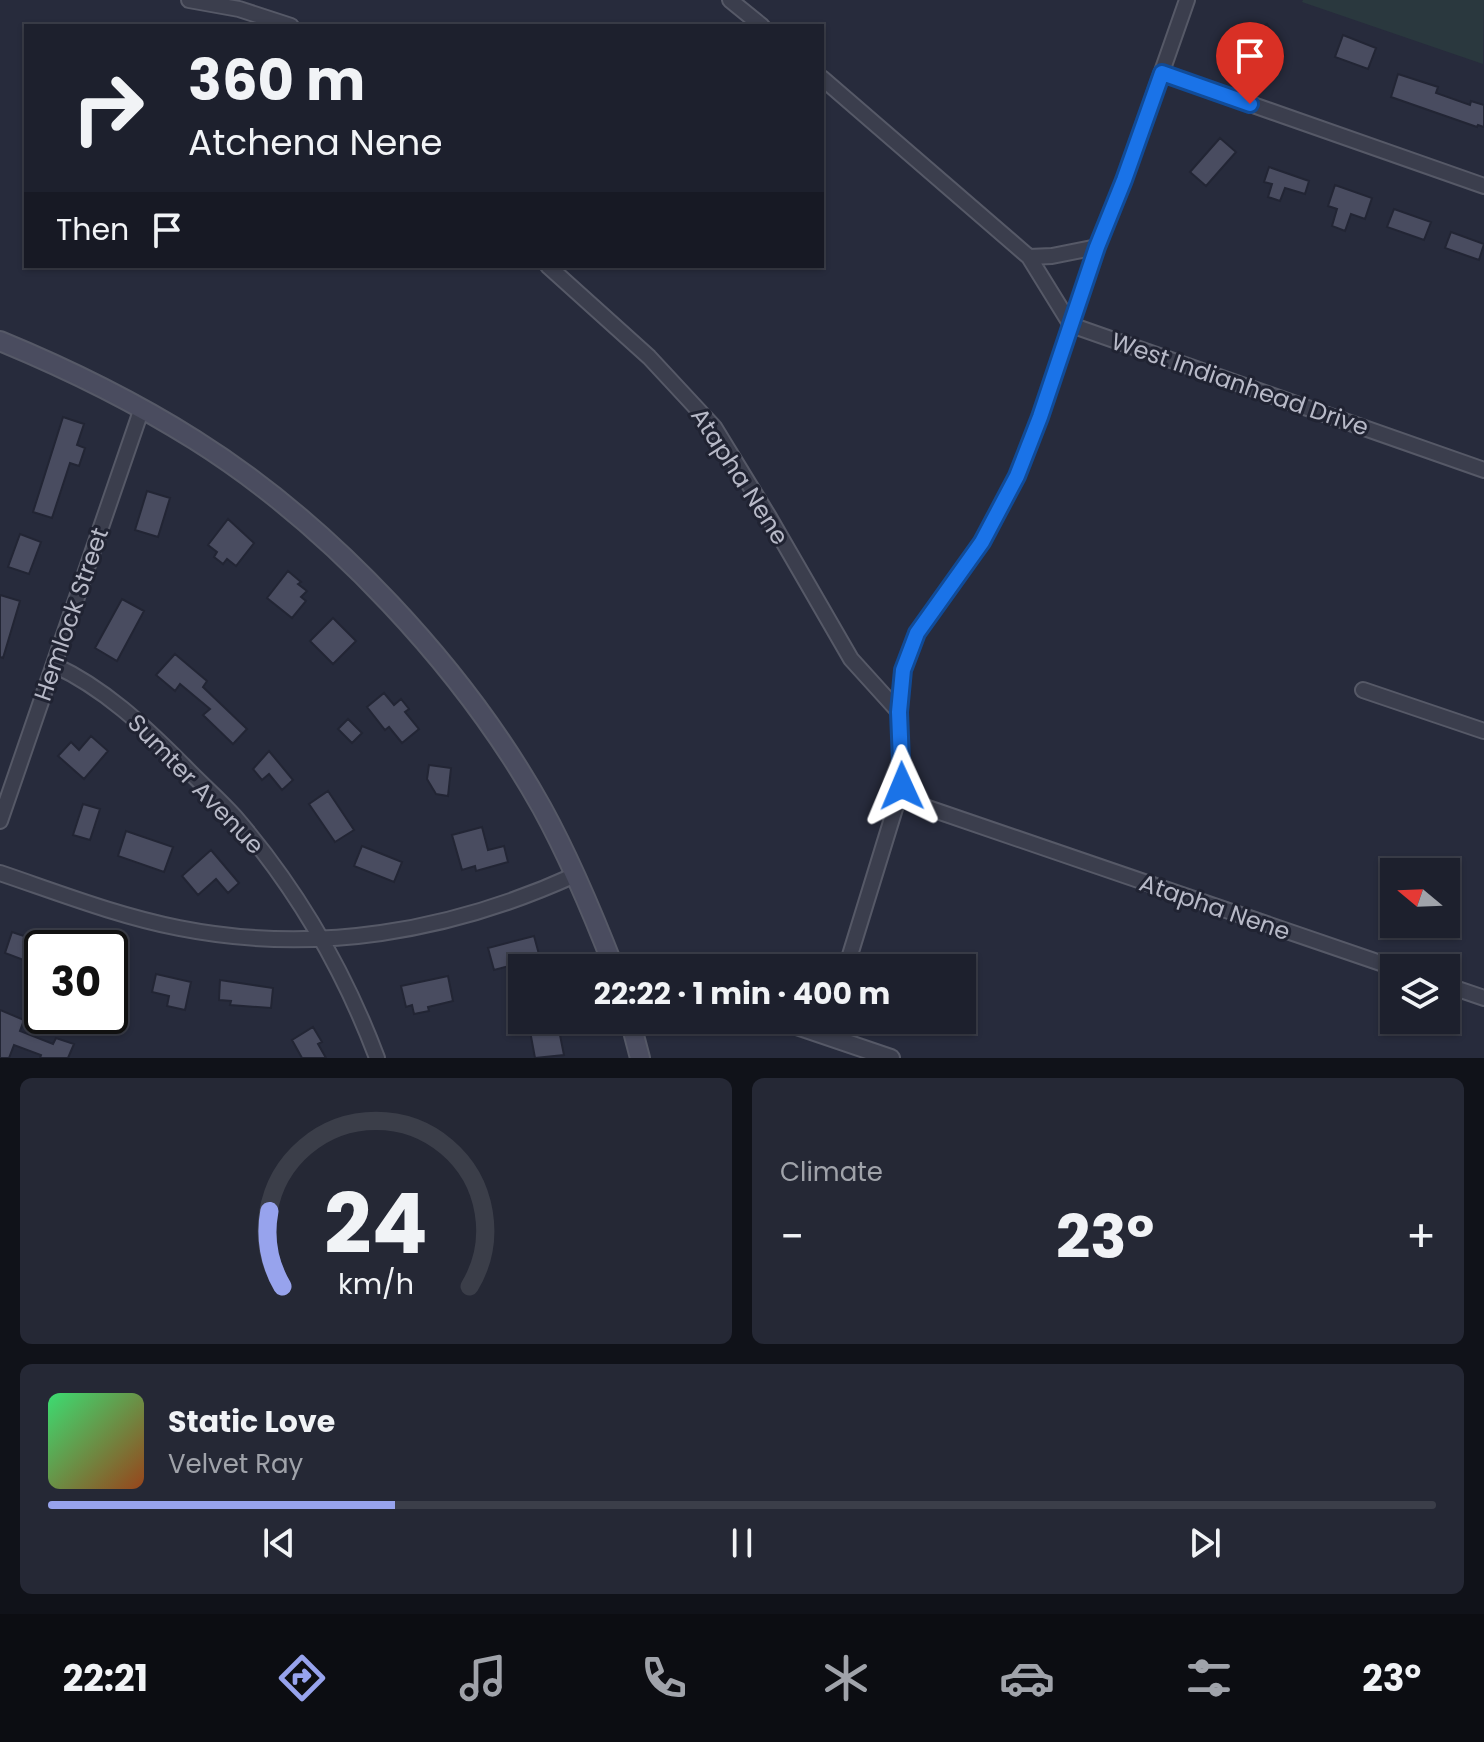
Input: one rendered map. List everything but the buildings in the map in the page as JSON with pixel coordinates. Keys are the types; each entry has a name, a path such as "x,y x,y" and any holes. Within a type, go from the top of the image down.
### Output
{"main road":[{"path":"0,341 54,363 198,441 299,518 358,570 449,674 515,764 542,808 575,875 608,954"},
{"path":"634,1034 640,1058"}],"street":[{"path":"189,0 239,9 285,24"},
{"path":"730,0 760,24"},
{"path":"850,954 899,798 902,765 899,712 903,670 917,633 982,542 1000,511 1040,417 1097,247 1124,180 1187,0"},
{"path":"1162,73 1484,186"},
{"path":"824,80 1029,257 1071,325"},
{"path":"1029,257 1097,247"},
{"name":"Atapha Nene","path":"550,268 649,357 714,427 851,659 899,712"},
{"name":"West Indianhead Drive","path":"1071,325 1484,470"},
{"name":"Hemlock Street","path":"0,821 142,408"},
{"name":"Sumter Avenue","path":"54,665 107,695 157,739 234,816 280,874 323,941 361,1015 377,1058"},
{"path":"1363,690 1484,731"},
{"name":"Atapha Nene","path":"899,798 1380,963"},
{"path":"0,873 112,912 181,929 243,937 323,941 423,926 522,900 575,875"},
{"path":"1460,990 1484,998"},
{"path":"841,1034 891,1058"}],"shaded area":[{"path":"1484,0 1483,64 1302,2"}],"route":[{"path":"902,786 899,712 903,670 917,633 982,542 1017,476 1162,73 1250,104"}]}
